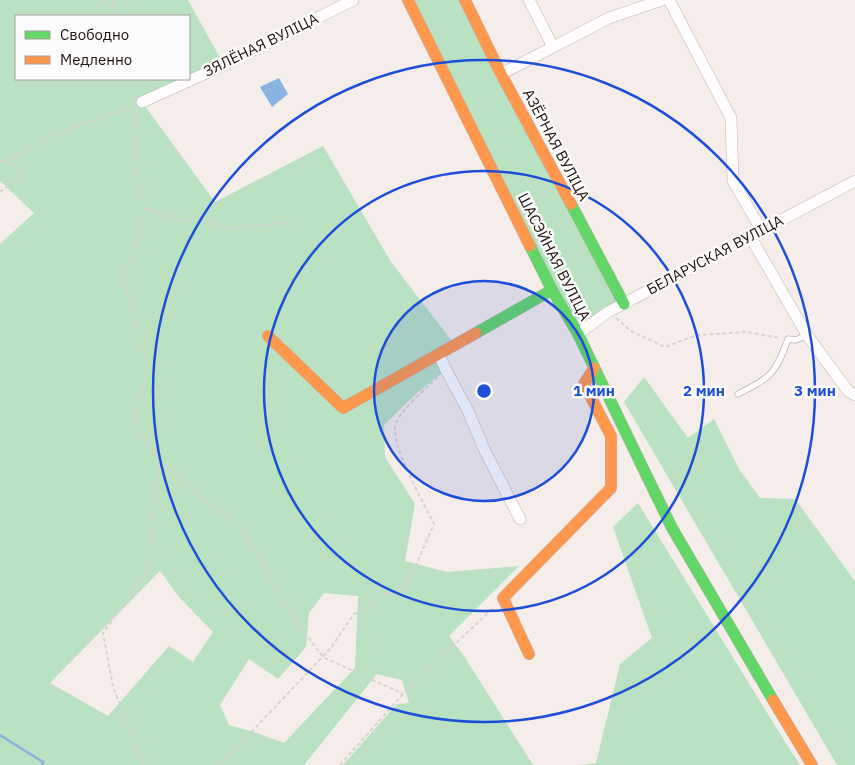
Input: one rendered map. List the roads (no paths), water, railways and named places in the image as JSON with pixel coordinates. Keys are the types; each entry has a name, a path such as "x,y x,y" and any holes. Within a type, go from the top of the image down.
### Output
{"street":[{"name":"ЗЯЛЁНАЯ ВУЛІЦА","path":"140,103 224,65 352,0"},
{"name":"ШАСЭЙНАЯ ВУЛІЦА","path":"408,0 552,290 578,334 672,528 812,765"},
{"name":"АЗЁРНАЯ ВУЛІЦА","path":"465,0 501,74 624,304"},
{"path":"529,0 552,47"},
{"path":"501,74 609,18 662,0"},
{"path":"668,0 731,118 733,181 762,231"},
{"name":"БЕЛАРУСКАЯ ВУЛІЦА","path":"578,334 608,312 750,238 855,180"},
{"path":"750,238 807,335 848,392 855,395"},
{"path":"268,336 343,408 552,290"},
{"path":"439,355 520,519"},
{"path":"529,654 503,598 611,488 611,436 584,384 594,368"}],"lane":[{"path":"738,394 760,383 772,374 781,359 788,339 796,340 807,335"}],"water":[{"path":"279,78 288,94 272,107 260,87"}],"waterway":[{"path":"0,735 43,762 42,765"}]}
